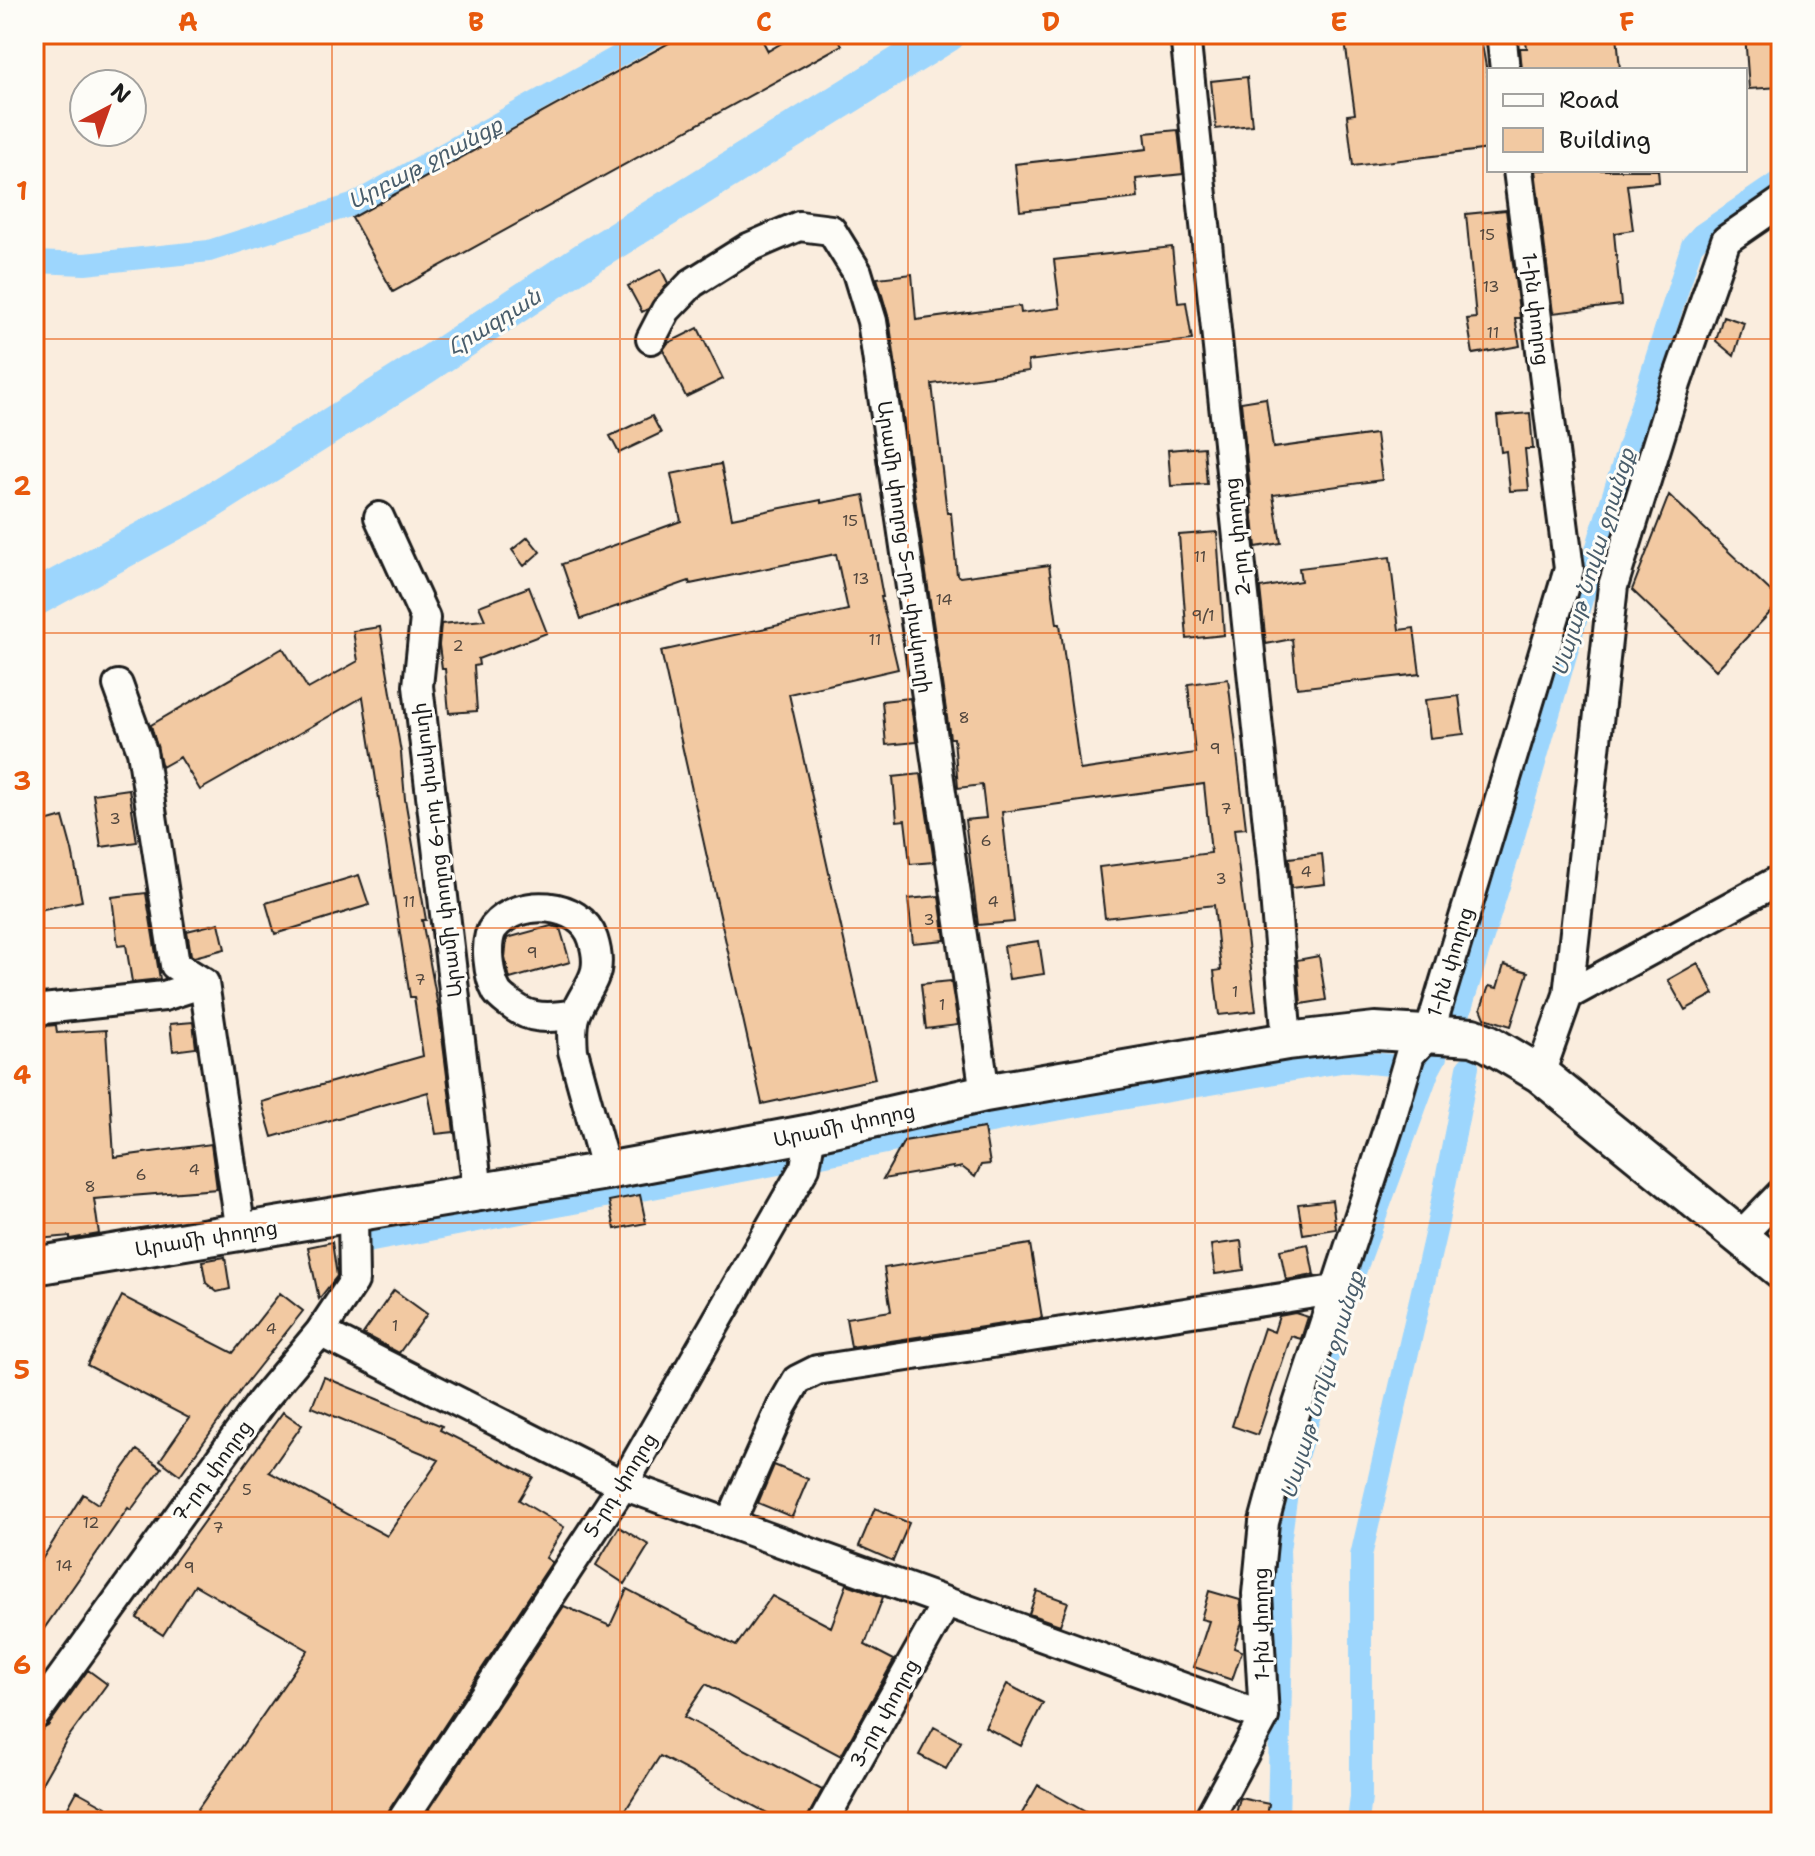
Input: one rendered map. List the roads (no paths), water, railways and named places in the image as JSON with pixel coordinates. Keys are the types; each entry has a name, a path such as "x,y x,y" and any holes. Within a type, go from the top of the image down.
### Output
{"main road":[{"name":"Արամի փողոց","path":"34,1266 606,1171 811,1133 985,1093 1287,1041 1375,1031 1473,1037 1488,1043 1540,1074 1781,1270"}],"street":[{"name":"2-րդ փողոց","path":"1185,34 1273,871 1287,1041"},
{"path":"1502,41 1505,68"},
{"name":"1-ին փողոց","path":"1264,1717 1257,1594 1264,1522 1285,1444 1410,1054 1429,1034 1569,569 1518,172"},
{"path":"1540,1074 1568,995 1613,586 1676,384 1726,240 1781,202"},
{"name":"Արամի փողոց 5-րդ փակուղի","path":"651,339 666,310 692,283 748,248 799,226 831,230 857,272 872,321 985,1093"},
{"name":"Արամի փողոց 6-րդ փակուղի","path":"379,517 425,618 418,686 478,1192"},
{"path":"118,685 142,751 175,965 204,983 241,1232"},
{"path":"1568,995 1781,879"},
{"path":"34,1010 164,996 204,983"},
{"path":"575,1014 573,1051 606,1171"},
{"name":"5-րդ փողոց","path":"401,1822 623,1485 805,1167 811,1133"},
{"path":"1740,1236 1781,1194"},
{"name":"7-րդ փողոց","path":"34,1716 262,1401 320,1332 354,1281 353,1215"},
{"path":"730,1523 782,1406 797,1380 817,1370 1334,1290"},
{"path":"320,1332 623,1485 1264,1717 1207,1822"},
{"name":"3-րդ փողոց","path":"823,1822 946,1603"}],"waterway":[{"name":"Արբաթ ջրանցք","path":"34,262 85,264 209,251 352,205 658,34"},
{"name":"Հրազդան","path":"34,599 197,510 425,366 589,257 948,34"},
{"name":"Սայաթ Նովա ջրանցք","path":"1458,1018 1601,533 1692,245 1702,234 1781,180"},
{"name":"Սայաթ Նովա ջրանցք","path":"1355,1272 1436,1057"},
{"path":"816,1157 1026,1115 1347,1061 1402,1066"},
{"name":"Սայաթ Նովա ջրանցք","path":"1358,1822 1361,1797 1361,1556 1437,1226 1468,1067"},
{"path":"367,1242 794,1161"},
{"name":"Սայաթ Նովա ջրանցք","path":"1278,1822 1282,1635 1279,1550 1288,1485 1330,1350"}]}
